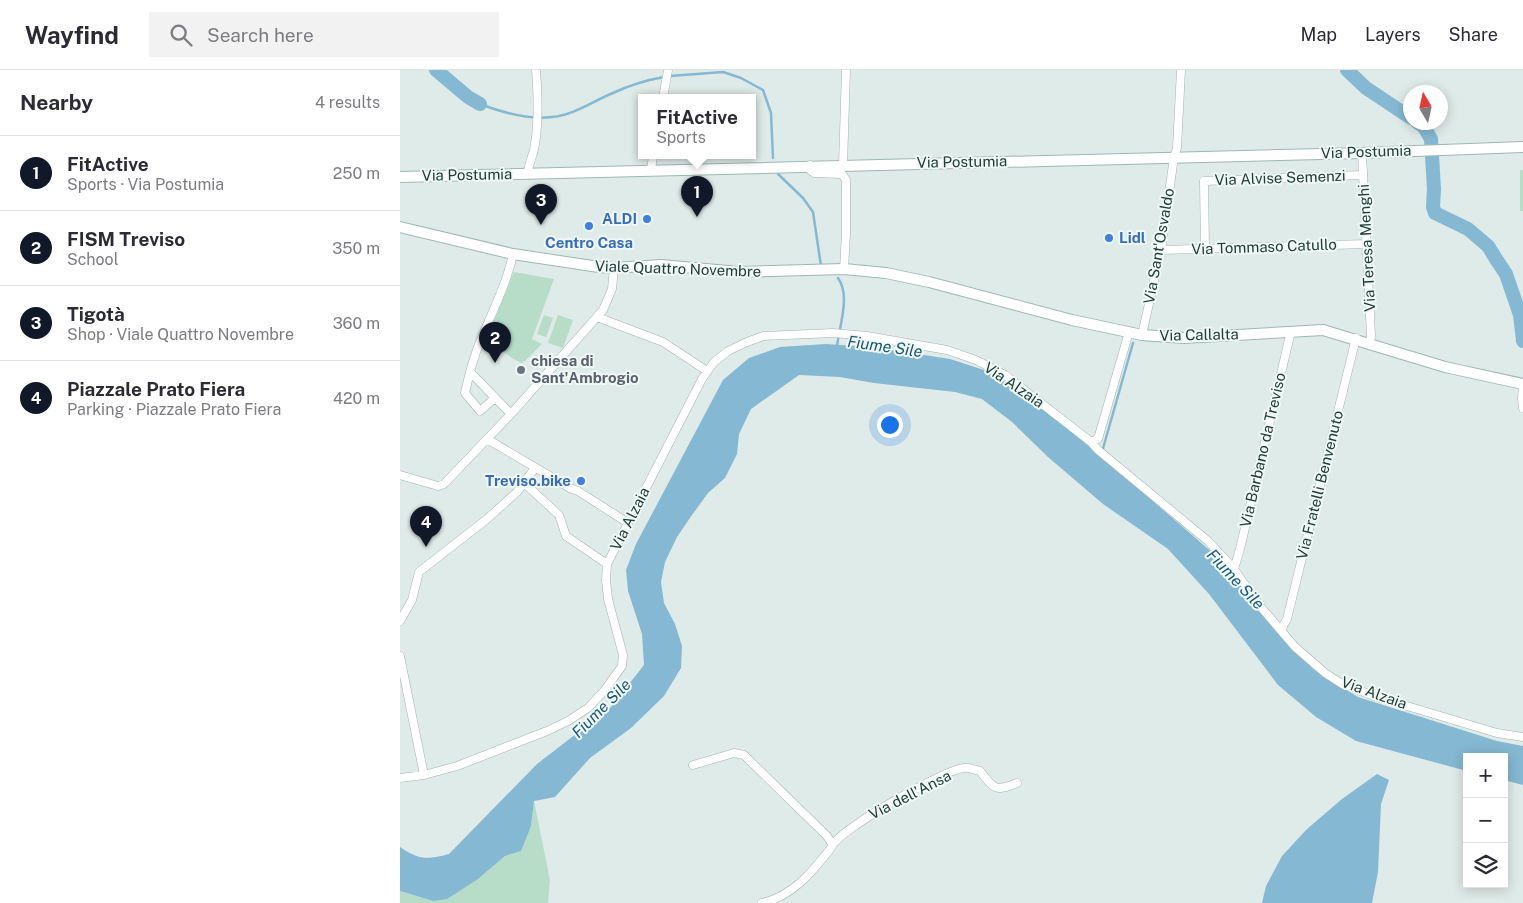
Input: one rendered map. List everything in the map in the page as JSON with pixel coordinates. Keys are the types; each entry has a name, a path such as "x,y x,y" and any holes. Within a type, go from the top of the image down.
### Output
{"main road":[{"name":"Via Postumia","path":"400,177 843,164 1362,153 1523,147"},
{"name":"Viale Quattro Novembre","path":"400,227 514,254 614,268 661,266 739,272 844,269"},
{"name":"Via Callalta","path":"844,269 886,273 929,282 1072,320 1142,335 1184,338 1323,330 1356,338 1445,367 1523,385"}],"street":[{"path":"528,174 528,167 535,145 539,113 536,70"},
{"path":"664,94 668,70"},
{"path":"843,164 846,70"},
{"name":"Via Sant'Osvaldo","path":"1142,335 1161,250 1174,157 1177,148 1181,70"},
{"name":"Via Teresa Menghi","path":"1362,153 1370,344"},
{"path":"651,170 652,159"},
{"path":"810,165 811,171 814,173 842,174 846,180 844,269"},
{"name":"Via Alvise Semenzi","path":"1205,248 1204,181 1363,175"},
{"name":"Via Tommaso Catullo","path":"1161,250 1367,244"},
{"path":"495,398 480,410 465,393 481,339 510,271 514,254"},
{"path":"400,475 438,486 444,484 511,414 603,310 612,289 614,268"},
{"path":"596,317 663,342 707,371"},
{"name":"Via Barbano da Treviso","path":"1234,569 1290,331"},
{"path":"1091,442 1098,439 1129,332"},
{"name":"Via Alzaia","path":"400,778 424,775 457,766 547,731 568,721 588,708 604,691 622,666 623,655 608,599 607,564 707,371 714,362 728,351 763,336 833,333 947,350 976,360 1005,375 1091,442 1208,541 1234,569 1260,606 1307,659 1342,684 1360,692 1479,729 1497,734 1523,737"},
{"name":"Via Fratelli Benvenuto","path":"1281,630 1287,619 1356,338"},
{"path":"470,372 511,414"},
{"path":"1523,385 1523,408"},
{"path":"487,439 578,491 628,523"},
{"path":"400,621 412,600 419,572 487,519 517,492 535,468"},
{"path":"524,483 559,514 566,536 607,564"},
{"path":"400,656 424,775"},
{"path":"693,765 734,753 744,755 827,836 832,844"},
{"name":"Via dell'Ansa","path":"762,903 780,897 803,882 831,848 832,844 850,827 928,782 964,768 980,771 995,788 1002,789 1017,783"}],"green space":[{"path":"1520,170 1523,170 1523,211 1520,211"},
{"path":"514,272 554,279 532,339 542,344 521,363 487,338"},
{"path":"544,315 553,318 546,337 537,334"},
{"path":"558,315 573,320 563,348 548,343"},
{"path":"534,801 550,880 548,903 400,903 400,891 433,901 478,879 505,856 512,854 531,826"}],"water":[{"path":"826,344 872,347 950,359 987,371 1026,395 1101,456 1222,561 1269,622 1281,630 1313,669 1358,697 1497,741 1523,746 1523,785 1508,781 1508,753 1463,753 1463,770 1356,741 1316,717 1278,685 1209,594 1168,549 1103,504 1048,457 1012,422 982,399 955,392 874,383 840,377 799,375 751,409 739,434 737,454 725,478 708,493 692,515 677,537 665,562 661,582 664,603 675,624 682,646 681,668 664,696 631,728 590,758 555,797 534,801 531,826 521,851 505,856 478,879 447,899 433,901 400,891 400,847 423,858 449,854 537,764 611,707 644,665 642,634 628,591 626,570 636,544 723,380 749,358 780,347"},
{"path":"1377,774 1389,780 1381,804 1378,872 1372,903 1262,903 1266,886 1282,856 1306,830 1342,799"}],"waterway":[{"path":"436,70 468,97 480,104"},
{"path":"1347,70 1366,88 1403,113"},
{"path":"670,76 723,72 741,78 763,90 771,113 773,158"},
{"path":"480,104 515,115 543,118 560,116 576,111 631,86 664,77"},
{"path":"1426,130 1431,139 1434,189 1433,207 1435,213 1468,229 1488,246 1506,274 1520,315 1523,341"},
{"path":"778,174 803,198 813,212 821,266"},
{"path":"837,347 844,302 844,293 838,278"},
{"path":"1102,452 1133,343"}],"place":[{"name":"FitActive","path":"697,217"},
{"name":"ALDI","path":"647,219"},
{"name":"Tigotà","path":"541,225"},
{"name":"Centro Casa","path":"589,226"},
{"name":"Lidl","path":"1109,238"},
{"name":"FISM Treviso","path":"495,363"},
{"name":"chiesa di Sant'Ambrogio","path":"521,370"},
{"name":"Treviso.bike","path":"581,481"},
{"name":"Piazzale Prato Fiera","path":"426,547"}],"water label":[{"name":"Fiume Sile","path":"885,346"},
{"name":"Fiume Sile","path":"1236,579"},
{"name":"Fiume Sile","path":"601,708"}]}
